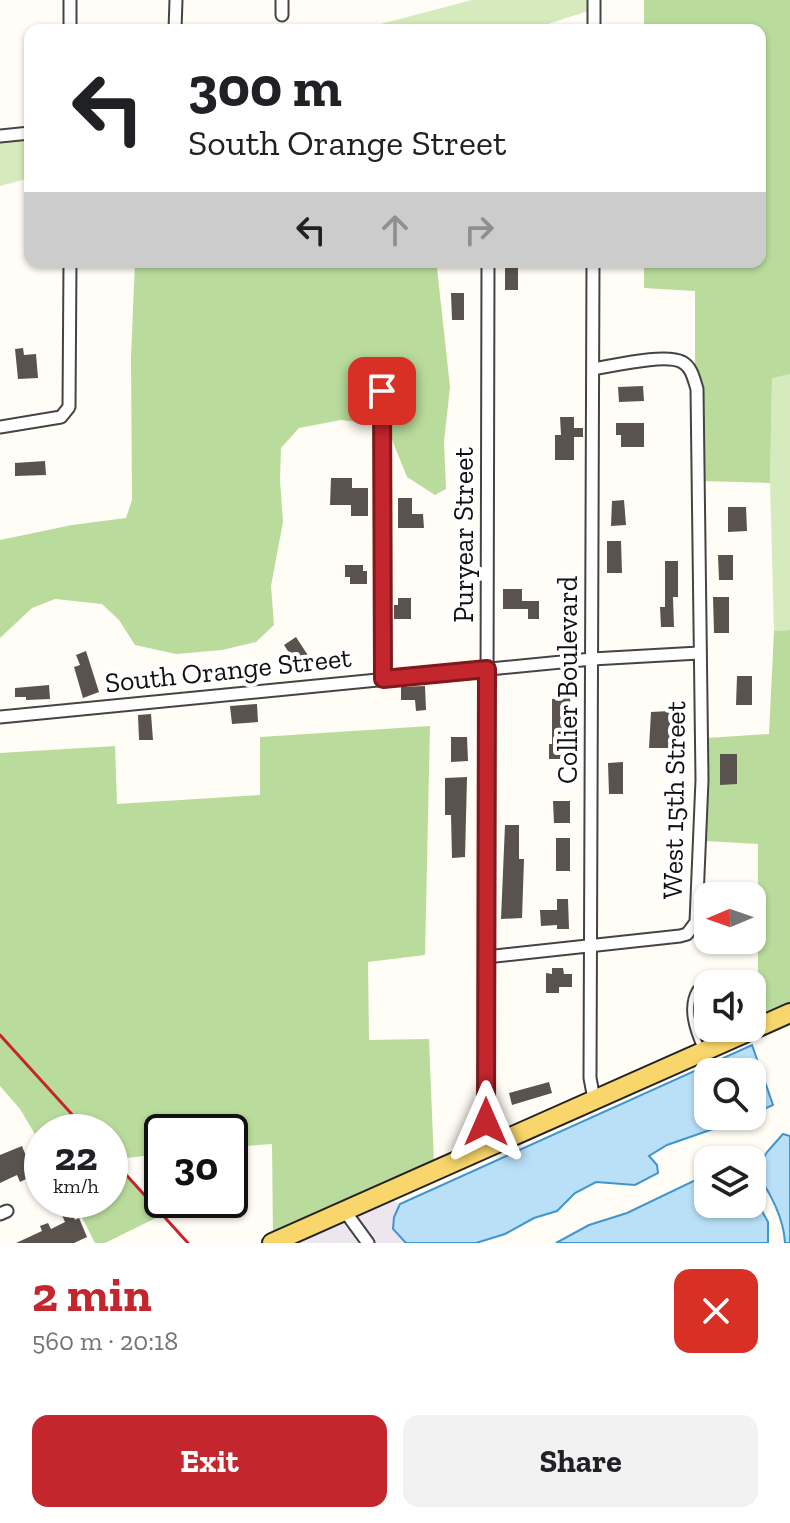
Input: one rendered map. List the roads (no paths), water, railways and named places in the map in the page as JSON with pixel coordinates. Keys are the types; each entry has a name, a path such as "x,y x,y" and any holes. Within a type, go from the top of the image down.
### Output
{"main road":[{"path":"766,1022 790,1013"},
{"path":"272,1243 720,1042"}],"street":[{"path":"70,0 70,24"},
{"path":"175,24 176,0"},
{"path":"282,0 282,15"},
{"path":"594,0 594,24"},
{"path":"0,136 24,134"},
{"path":"0,427 61,417 69,407 70,268"},
{"name":"Puryear Street","path":"488,268 486,1122 493,1144"},
{"name":"Collier Boulevard","path":"593,268 590,1078 594,1099"},
{"name":"West 15th Street","path":"590,948 677,936 687,934 693,928 697,915 702,780 697,389 692,373 681,362 660,360 593,369"},
{"path":"382,391 383,679"},
{"name":"South Orange Street","path":"0,717 592,659 699,653"},
{"path":"486,957 590,948"},
{"path":"344,1210 368,1243"}],"lane":[{"path":"694,992 691,1006 694,1029"},
{"path":"699,1042 702,1051"}],"water":[{"path":"752,1045 757,1058 723,1058"},
{"path":"694,1071 694,1130 710,1130 667,1145 649,1156 657,1165 658,1173 635,1185 596,1182 575,1193 557,1211 476,1243 406,1243 393,1229 400,1204"},
{"path":"766,1085 773,1105 766,1108"},
{"path":"783,1134 790,1136 790,1243 785,1243 782,1224 766,1188 767,1152"},
{"path":"694,1181 694,1218 766,1218 768,1243 556,1243 589,1225 627,1213"}],"railway":[{"path":"0,1035 72,1114"},
{"path":"128,1177 188,1243"}]}
